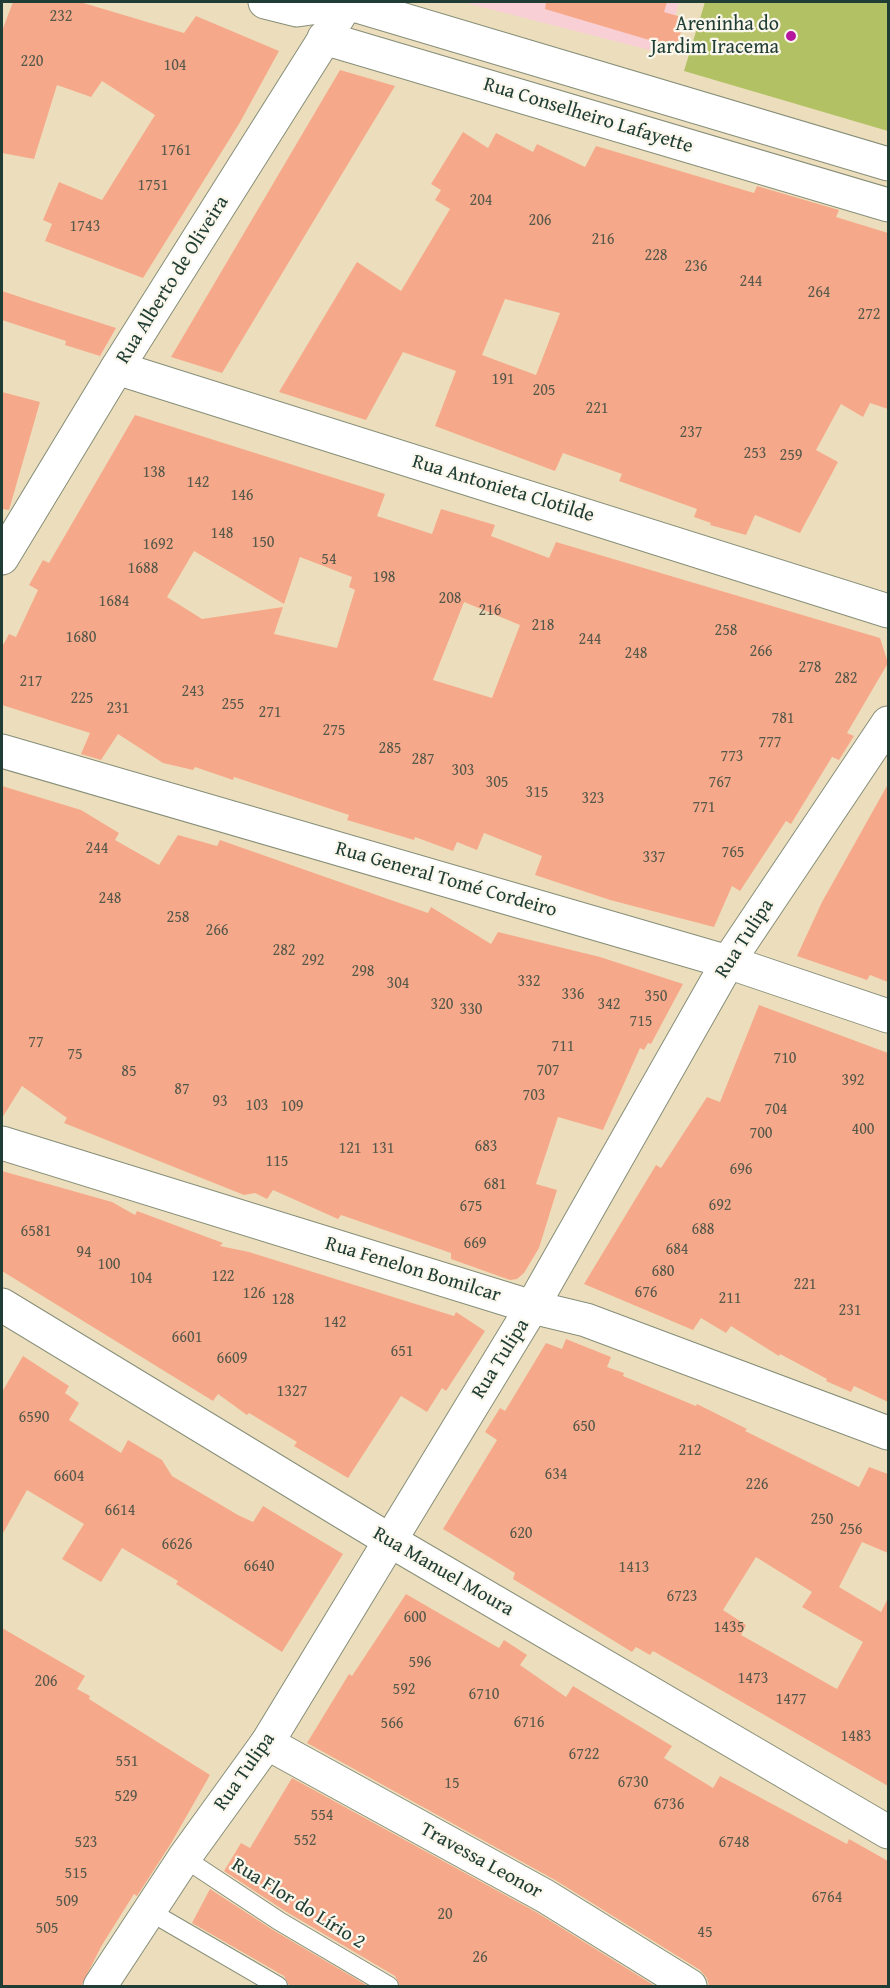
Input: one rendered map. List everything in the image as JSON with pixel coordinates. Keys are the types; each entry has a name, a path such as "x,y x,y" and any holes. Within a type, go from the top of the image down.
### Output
{"street":[{"name":"Rua Conselheiro Lafayette","path":"265,2 297,10 347,3 888,164"},
{"name":"Rua Alberto de Oliveira","path":"2,558 11,525 117,368 347,3"},
{"name":"Rua Conselheiro Lafayette","path":"297,10 324,38 888,206"},
{"name":"Rua Antonieta Clotilde","path":"117,368 888,611"},
{"name":"Rua Tulipa","path":"100,1986 184,1858 267,1743 532,1307 728,962 888,723"},
{"name":"Rua General Tomé Cordeiro","path":"2,751 728,962 888,1016"},
{"name":"Rua Fenelon Bomilcar","path":"2,1143 532,1307 585,1320 888,1433"},
{"name":"Rua Manuel Moura","path":"2,1305 389,1540 888,1832"},
{"name":"Travessa Leonor","path":"267,1743 545,1896 690,1986"}],"lane":[{"name":"Rua Flor do Lírio 2","path":"184,1858 279,1921 389,1986"},
{"path":"149,1911 278,1986"}],"shaded area":[{"path":"462,2 679,2 665,54"}],"green space":[{"name":"Areninha do Jardim Iracema","path":"705,2 888,2 888,131 684,71"}],"building":[{"path":"13,2 80,2 184,33 196,16 279,51 239,124 143,278 45,241 52,224 43,220 59,182 102,200 155,115 102,81 91,97 57,85 34,159 2,153 2,31"},
{"path":"546,2 667,2 664,12 685,18 676,48 545,9"},
{"path":"340,70 395,86 222,373 171,357"},
{"path":"463,132 488,148 496,133 533,152 537,144 585,167 596,146 754,193 757,186 839,210 836,217 888,233 888,409 870,403 863,417 841,404 816,450 838,462 800,533 755,515 746,535 710,525 711,523 694,517 697,509 619,481 622,474 563,453 555,471 435,426 456,371 403,352 366,420 279,392 357,262 401,291 450,209 435,200 441,190 431,184","holes":["505,299 560,313 536,375 482,355"]},
{"path":"2,291 116,328 100,356 65,345 66,341 2,320"},
{"path":"2,392 40,402 9,510 2,509"},
{"path":"135,415 385,494 377,516 432,534 441,509 495,525 491,536 549,558 556,542 880,638 888,663 847,733 854,736 839,760 832,757 791,824 786,821 740,891 732,886 714,927 610,900 535,875 542,856 484,833 477,850 457,842 453,851 415,837 414,840 347,820 349,815 234,777 233,780 195,767 193,770 163,763 118,734 101,760 81,754 90,733 2,705 2,647 9,634 16,637 38,590 29,585 43,560 49,563","holes":["194,551 284,604 300,557 352,577 349,587 355,590 337,648 274,634 283,607 202,619 167,597","464,602 520,625 492,698 433,680"]},
{"path":"888,784 888,982 870,975 867,980 797,956 822,902"},
{"path":"2,786 81,810 119,833 115,840 159,865 178,835 217,846 220,840 428,913 431,907 491,944 498,932 600,957 683,984 651,1044 648,1043 644,1050 640,1048 603,1130 558,1117 536,1184 557,1190 539,1248 524,1273 517,1279 510,1280 451,1259 451,1253 341,1215 338,1219 273,1190 267,1199 255,1193 244,1195 64,1123 67,1118 22,1086 2,1118"},
{"path":"759,1005 888,1053 888,1402 854,1386 851,1392 826,1381 827,1379 780,1354 779,1356 731,1326 726,1333 701,1318 693,1330 584,1284 656,1165 661,1168 707,1097 720,1102"},
{"path":"2,1171 112,1202 135,1215 137,1211 223,1243 220,1246 249,1252 454,1316 456,1312 485,1331 446,1391 442,1388 427,1412 401,1396 348,1478 294,1446 297,1442 249,1413 247,1415 218,1394 213,1401 2,1271"},
{"path":"566,1339 611,1357 607,1367 624,1373 623,1376 696,1406 697,1404 747,1429 745,1431 859,1487 869,1467 888,1474 888,1553 862,1542 839,1587 881,1612 888,1598 888,1786 653,1651 650,1655 636,1647 632,1652 513,1579 515,1573 443,1529 497,1440 485,1432 500,1408 505,1411 546,1343 562,1349","holes":["756,1557 812,1592 802,1607 863,1642 837,1689 741,1635 746,1625 723,1610"]},
{"path":"23,1356 69,1386 65,1393 79,1403 69,1420 121,1453 128,1440 162,1460 172,1476 238,1515 253,1522 263,1506 343,1554 282,1652 176,1584 178,1581 122,1548 101,1582 62,1559 84,1524 27,1490 2,1535 2,1392"},
{"path":"406,1594 499,1648 504,1640 527,1655 520,1665 566,1697 573,1686 672,1746 664,1758 713,1788 720,1776 847,1844 849,1839 888,1861 888,1986 709,1986 707,1978 700,1970 555,1880 307,1743 349,1674 352,1676"},
{"path":"2,1628 85,1676 77,1689 90,1696 89,1699 210,1775 170,1845 137,1896 134,1894 102,1945 81,1986 2,1986"},
{"path":"292,1778 536,1912 655,1986 400,1986 395,1976 285,1911 224,1871 241,1843 250,1848"},
{"path":"210,1889 273,1930 368,1986 289,1985 284,1976 192,1923"}],"place":[{"name":"Areninha do Jardim Iracema","path":"791,36"}]}
